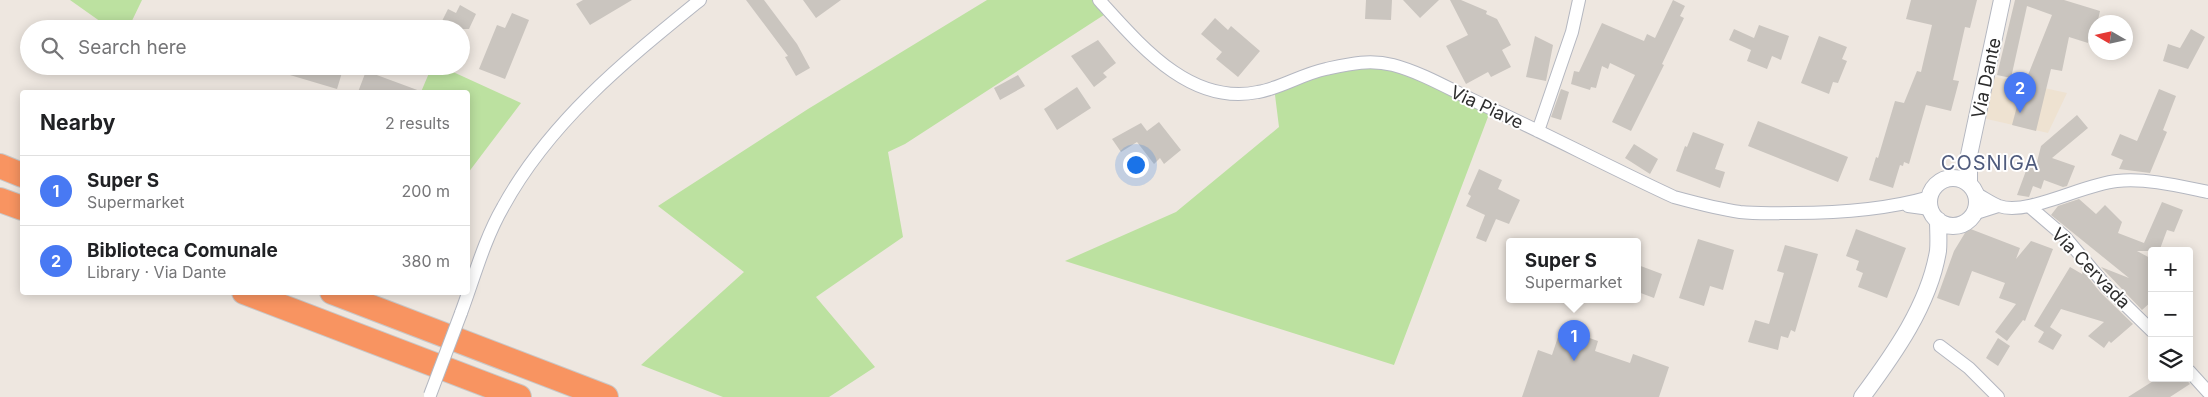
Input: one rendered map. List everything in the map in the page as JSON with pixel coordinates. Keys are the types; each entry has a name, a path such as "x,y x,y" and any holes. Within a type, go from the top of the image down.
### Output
{"highway":[{"path":"0,166 20,174"},
{"path":"0,200 20,207"},
{"path":"252,295 519,397"},
{"path":"340,295 606,397"}],"street":[{"path":"470,288 502,208 536,155 585,98 626,60 700,0"},
{"name":"Via Piave","path":"1100,0 1134,38 1167,67 1191,82 1217,93 1234,96 1260,92 1311,72 1377,61 1423,76 1674,197 1741,212 1849,211 1901,205 1933,209"},
{"path":"1538,131 1572,32 1579,0"},
{"name":"Via Dante","path":"1972,189 1969,155 2002,0"},
{"name":"Via Dante","path":"1952,178 1969,155"},
{"path":"1862,397 1885,366 1913,317 1933,272 1938,249 1933,209 1937,184 1952,178 1964,180 1972,189 1998,206 2011,208 2030,206 2095,184 2119,180 2170,184 2208,192"},
{"path":"1972,189 1976,200 1973,214"},
{"path":"1938,249 1960,224 1973,214 1998,206"},
{"name":"Via Cervada","path":"2030,206 2064,237 2106,286 2148,327"},
{"path":"1933,209 1952,225 1960,224"},
{"path":"430,396 467,295"},
{"path":"1940,346 1969,368 1998,397"},
{"path":"2193,376 2208,392"}],"shaded area":[{"path":"1987,75 2067,93 2048,133 1978,117"}],"green space":[{"path":"70,0 142,0 132,20 98,20"},
{"path":"987,0 1099,0 1110,11 905,144 888,152 903,237 816,297 875,367 829,397 723,397 641,365 744,272 658,206 808,109"},
{"path":"1377,61 1491,109 1394,365 1065,261 1176,212 1279,127 1274,87"},
{"path":"428,75 460,75 521,103 470,170 470,90 422,90"}],"building":[{"path":"583,0 632,0 590,25 576,4"},
{"path":"746,0 764,0 797,44 810,68 796,76 785,57 788,56"},
{"path":"803,0 841,0 816,18"},
{"path":"1366,0 1392,0 1391,20 1365,19"},
{"path":"1403,0 1439,0 1420,18"},
{"path":"1450,0 1461,0 1487,11 1486,14 1497,19 1511,45 1502,50 1511,67 1491,77 1488,72 1466,84 1446,46 1468,35"},
{"path":"1673,0 1685,6 1680,16 1684,18 1662,64 1664,65 1631,131 1612,122 1635,75 1610,63 1608,69 1602,66 1596,88 1591,87 1590,90 1571,84 1574,71 1579,72 1602,23 1644,41 1647,34 1655,38"},
{"path":"1911,0 1977,0 1970,28 1965,27 1953,80 1959,81 1951,111 1926,105 1909,164 1904,162 1903,166 1900,165 1893,188 1869,180 1876,157 1878,158 1895,101 1904,103 1917,71 1921,72 1932,25 1906,19"},
{"path":"2015,0 2064,0 2100,11 2099,15 2088,15 2088,43 2069,37 2062,71 2051,69 2036,131 2012,125 2020,95 2052,15 2027,6 2011,78 1997,75"},
{"path":"460,5 476,14 470,27 470,20 442,20 448,9 456,13"},
{"path":"512,13 529,20 505,79 479,69 497,25 505,28"},
{"path":"1215,18 1228,30 1231,26 1260,51 1238,77 1216,59 1222,52 1201,34"},
{"path":"1759,25 1789,36 1781,60 1772,56 1767,69 1747,61 1751,50 1729,40 1734,29 1754,38"},
{"path":"2191,29 2205,37 2188,69 2163,61 2168,44 2180,48"},
{"path":"1535,36 1553,45 1546,81 1526,77"},
{"path":"1819,36 1847,47 1842,59 1847,61 1838,83 1833,82 1829,94 1801,83"},
{"path":"1098,40 1116,63 1103,73 1107,77 1094,87 1071,56"},
{"path":"290,75 341,75 337,89"},
{"path":"364,75 377,75 417,90 359,90"},
{"path":"1018,75 1025,86 1000,100 994,88"},
{"path":"1077,87 1091,108 1057,130 1044,109"},
{"path":"1561,89 1569,92 1561,120 1551,117"},
{"path":"2159,89 2176,96 2163,130 2167,132 2150,173 2119,169 2123,160 2111,155 2120,134 2137,141"},
{"path":"2077,115 2088,128 2052,158 2075,166 2067,186 2063,187 2044,180 2041,189 2033,186 2029,197 2017,195 2030,160 2037,162 2041,146"},
{"path":"1758,121 1848,157 1838,182 1748,146"},
{"path":"1159,122 1181,150 1164,164 1160,158 1154,164 1137,142 1121,152 1112,139 1141,123 1147,131"},
{"path":"1693,132 1724,144 1715,169 1725,172 1720,188 1676,171 1685,146 1687,147"},
{"path":"1634,144 1658,159 1650,174 1625,158"},
{"path":"1479,169 1502,180 1498,189 1520,200 1509,224 1496,219 1486,242 1476,238 1485,215 1466,206 1471,196 1468,194"},
{"path":"2079,199 2096,214 2105,205 2122,222 2118,233 2144,243 2162,202 2183,210 2174,232 2167,230 2161,247 2148,247 2148,251 2137,251 2148,257 2148,305 2142,310 2101,267 2129,278 2051,215 2058,206"},
{"path":"1968,228 2020,248 2016,259 2031,241 2053,249 2025,321 2023,320 2007,341 1995,332 2016,304 1999,298 2005,283 1972,271 1959,306 1937,298 1954,251"},
{"path":"1856,229 1906,248 1887,298 1858,287 1863,273 1856,270 1859,261 1846,256"},
{"path":"1698,239 1734,250 1723,290 1710,286 1704,306 1679,298"},
{"path":"1785,245 1818,254 1795,332 1791,330 1788,338 1781,336 1778,350 1748,342 1755,320 1769,324 1784,273 1777,271"},
{"path":"1641,266 1662,274 1654,298 1641,293"},
{"path":"2070,267 2082,274 2083,271 2100,292 2133,324 2111,343 2109,341 2104,348 2088,336 2104,322 2061,309 2050,327 2062,335 2053,350 2038,342 2044,332 2034,326"},
{"path":"1561,328 1598,341 1595,351 1630,363 1633,354 1669,367 1659,397 1522,397 1538,350 1552,355"},
{"path":"1998,338 2010,346 1998,366 1986,358"},
{"path":"2152,382 2188,382 2190,384 2170,397 2128,397"}],"place":[{"name":"Biblioteca Comunale","path":"2020,113"},
{"name":"Super S","path":"1574,361"}],"district":[{"name":"COSNIGA","path":"1990,163"}]}
